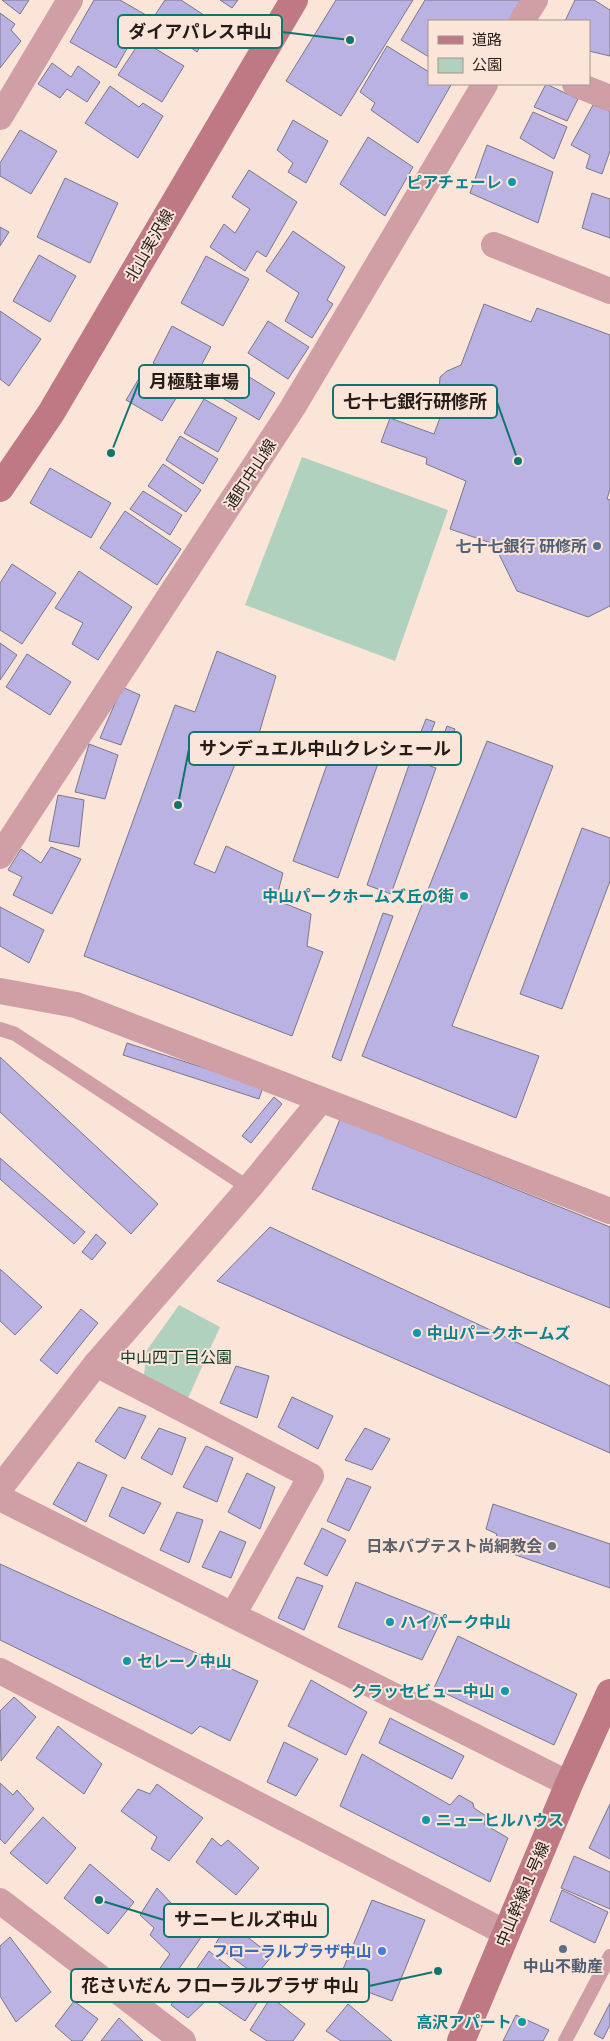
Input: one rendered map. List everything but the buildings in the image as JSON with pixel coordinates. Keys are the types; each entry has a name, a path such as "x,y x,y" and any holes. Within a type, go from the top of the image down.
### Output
{"street":[{"path":"0,117 70,0"},
{"name":"北山実沢線","path":"0,488 51,413 294,0"},
{"path":"523,20 535,0"},
{"name":"通町中山線","path":"0,856 293,407 484,85"},
{"path":"578,85 610,98"},
{"path":"494,245 610,291"},
{"path":"0,991 76,1006 610,1211"},
{"path":"0,1488 96,1364 249,1188 321,1100"},
{"path":"96,1364 311,1476 233,1615"},
{"path":"0,1498 569,1784"},
{"path":"0,1671 506,1933"},
{"name":"中山幹線１号線","path":"461,2041 569,1784 610,1693"},
{"path":"0,1901 184,2041"}],"lane":[{"path":"0,1029 15,1034 249,1188"},
{"path":"566,2041 610,1956"}],"green space":[{"path":"302,457 448,510 395,661 245,605"},
{"name":"中山四丁目公園","path":"179,1305 220,1327 188,1398 144,1375 147,1350"}],"place":[{"name":"ダイアパレス中山","path":"350,40"},
{"name":"ピアチェーレ","path":"512,182"},
{"name":"月極駐車場","path":"111,453"},
{"name":"七十七銀行研修所","path":"518,461"},
{"name":"七十七銀行 研修所","path":"597,546"},
{"name":"サンデュエル中山クレシェール","path":"178,805"},
{"name":"中山パークホームズ丘の街","path":"464,896"},
{"name":"中山パークホームズ","path":"417,1333"},
{"name":"日本バプテスト尚絅教会","path":"552,1546"},
{"name":"ハイパーク中山","path":"390,1622"},
{"name":"セレーノ中山","path":"127,1661"},
{"name":"クラッセビュー中山","path":"505,1691"},
{"name":"ニューヒルハウス","path":"426,1820"},
{"name":"サニーヒルズ中山","path":"99,1900"},
{"name":"中山不動産","path":"563,1949"},
{"name":"フローラルプラザ中山","path":"382,1951"},
{"name":"花さいだん フローラルプラザ 中山","path":"438,1971"},
{"name":"高沢アパート","path":"522,2022"}]}
